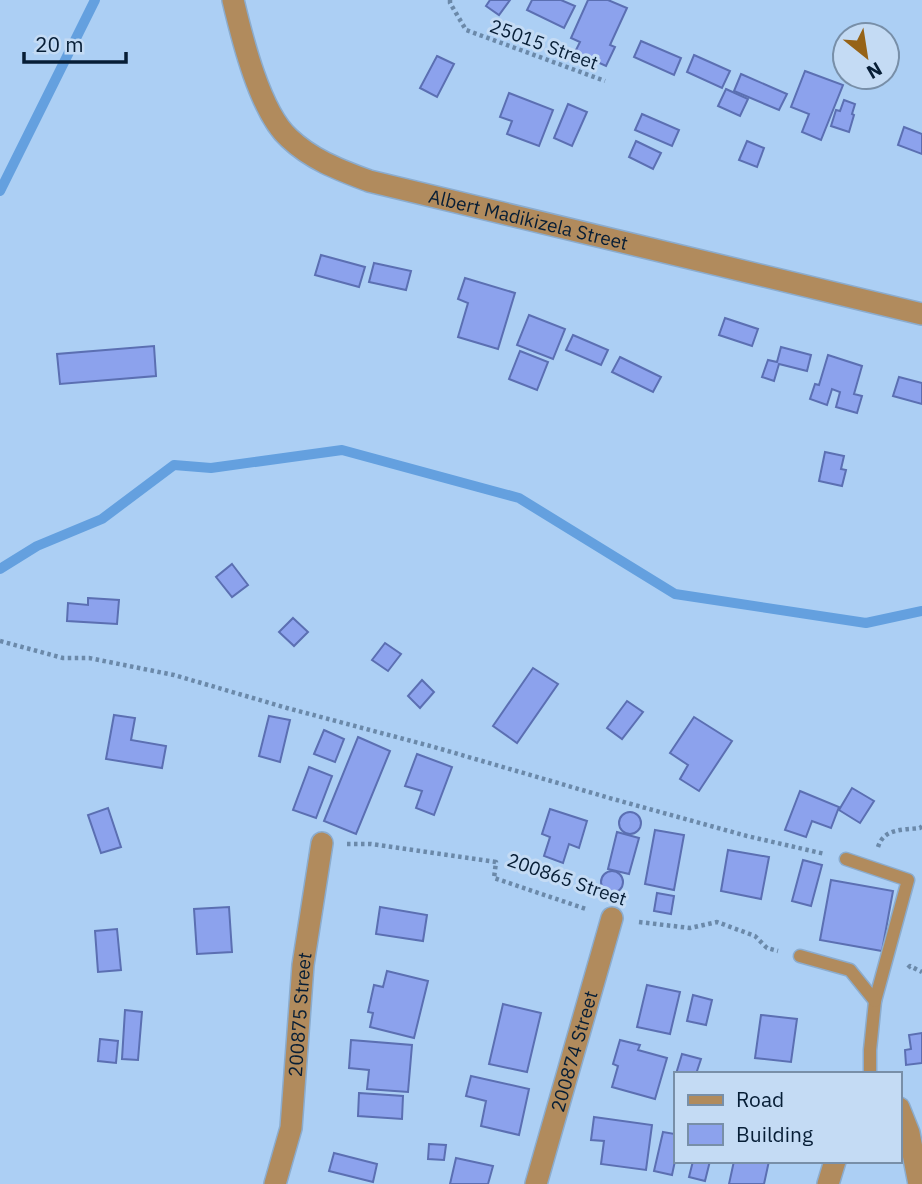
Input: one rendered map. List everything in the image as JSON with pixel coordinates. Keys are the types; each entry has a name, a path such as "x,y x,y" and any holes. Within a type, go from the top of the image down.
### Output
{"street":[{"name":"Albert Madikizela Street","path":"233,0 243,42 261,93 274,119 286,136 321,162 369,181 922,314"},
{"name":"200875 Street","path":"275,1184 291,1128 303,965 322,844"},
{"name":"200874 Street","path":"536,1184 612,918"},
{"path":"901,1113 909,1133 919,1184"},
{"path":"828,1184 834,1163"}],"lane":[{"path":"846,859 908,880 875,1001 870,1072"},
{"path":"800,956 850,970 875,1001"}],"path":[{"name":"25015 Street","path":"450,0 466,30 604,81"},
{"path":"0,641 63,658 89,658 174,674 680,818 846,859"},
{"path":"871,868 880,839 886,833 921,827"},
{"name":"200865 Street","path":"322,844 372,845 496,862 494,878 612,918 690,928 717,922 755,936 766,948 800,956"}],"building":[{"path":"490,0 510,0 499,15 486,6"},
{"path":"532,0 561,0 575,6 564,28 527,10"},
{"path":"588,0 608,0 627,8 610,45 615,47 606,66 575,52 580,42 571,38"},
{"path":"641,41 681,58 674,75 634,57"},
{"path":"694,55 730,71 722,88 687,72"},
{"path":"437,56 454,64 437,97 420,88"},
{"path":"805,71 831,81 831,91 841,91 821,140 802,132 809,114 791,107"},
{"path":"741,74 787,94 779,110 734,91"},
{"path":"726,89 748,99 740,116 718,106"},
{"path":"509,93 553,110 539,146 507,134 512,121 500,117"},
{"path":"844,100 855,104 849,132 831,126 836,110 840,111"},
{"path":"568,104 587,112 572,146 554,138"},
{"path":"642,114 679,130 672,146 635,130"},
{"path":"904,127 922,134 922,154 898,145"},
{"path":"636,141 661,153 653,169 629,157"},
{"path":"747,141 764,148 757,167 739,160"},
{"path":"321,255 365,267 359,287 315,275"},
{"path":"374,263 411,271 406,290 369,282"},
{"path":"465,278 515,293 498,349 458,337 468,303 458,299"},
{"path":"529,315 565,329 553,359 517,345"},
{"path":"725,318 758,329 752,346 719,335"},
{"path":"573,335 608,350 601,365 566,350"},
{"path":"154,346 156,376 60,384 57,354"},
{"path":"781,347 811,355 807,371 779,364 774,381 762,377 768,360 777,362"},
{"path":"520,351 548,362 537,390 509,379"},
{"path":"828,355 862,366 854,394 862,396 857,413 836,407 840,392 832,389 827,405 810,399 815,384 819,385"},
{"path":"620,357 661,377 653,392 612,372"},
{"path":"899,377 922,383 922,404 893,396"},
{"path":"825,452 844,456 841,469 846,470 842,486 819,481"},
{"path":"232,564 248,585 232,597 216,577"},
{"path":"88,598 119,600 117,624 67,621 68,603 88,605"},
{"path":"293,618 308,632 294,646 279,632"},
{"path":"385,643 401,654 388,671 372,660"},
{"path":"533,668 558,684 517,743 493,726"},
{"path":"422,680 434,692 420,708 408,696"},
{"path":"627,701 643,712 622,739 607,728"},
{"path":"114,715 135,718 131,740 166,746 162,768 106,759"},
{"path":"269,716 290,720 280,762 259,756"},
{"path":"694,717 732,741 699,791 680,779 688,765 670,753"},
{"path":"324,730 344,739 335,762 314,754"},
{"path":"358,737 390,751 356,834 324,821"},
{"path":"417,754 452,767 434,815 416,808 422,791 405,786"},
{"path":"309,767 332,776 316,818 293,810"},
{"path":"852,788 874,801 860,823 839,810"},
{"path":"800,791 839,807 831,828 812,821 806,837 785,830"},
{"path":"108,808 121,847 101,853 88,815"},
{"path":"550,809 587,821 579,848 569,844 563,863 544,856 550,837 542,834"},
{"path":"630,812 638,815 641,823 638,831 630,834 622,831 619,823 622,815"},
{"path":"655,830 684,835 674,890 645,884"},
{"path":"617,832 639,838 629,874 608,869"},
{"path":"728,850 769,857 761,899 721,891"},
{"path":"803,860 822,865 811,906 792,901"},
{"path":"612,871 620,874 623,882 620,890 612,893 604,890 601,882 604,874"},
{"path":"831,880 893,891 882,951 820,940"},
{"path":"657,893 674,896 671,914 654,911"},
{"path":"229,907 232,952 197,954 194,909"},
{"path":"380,907 427,915 423,941 376,934"},
{"path":"117,929 121,970 98,972 95,931"},
{"path":"387,971 428,981 414,1038 370,1027 373,1013 368,1012 374,985 383,987"},
{"path":"647,985 680,992 670,1034 637,1027"},
{"path":"693,995 712,1000 706,1025 687,1021"},
{"path":"503,1004 541,1013 527,1072 489,1064"},
{"path":"125,1010 142,1012 138,1060 122,1059"},
{"path":"761,1015 797,1019 791,1062 755,1058"},
{"path":"922,1033 922,1063 906,1065 905,1050 911,1049 909,1035"},
{"path":"100,1039 118,1041 116,1063 98,1061"},
{"path":"351,1040 412,1045 408,1092 367,1089 369,1070 349,1068"},
{"path":"620,1040 640,1045 638,1050 667,1058 655,1099 612,1087 618,1066 613,1064"},
{"path":"682,1054 701,1059 697,1072 677,1072"},
{"path":"471,1076 529,1089 519,1135 481,1126 486,1101 466,1096"},
{"path":"359,1093 403,1096 402,1119 358,1116"},
{"path":"594,1117 652,1125 646,1170 601,1164 604,1141 591,1140"},
{"path":"663,1132 674,1134 672,1175 654,1171"},
{"path":"429,1144 446,1145 444,1160 428,1159"},
{"path":"334,1153 377,1164 373,1182 329,1171"},
{"path":"456,1158 493,1166 488,1184 450,1184"},
{"path":"692,1163 710,1163 705,1181 689,1177"},
{"path":"734,1163 769,1163 764,1184 729,1184"}],"waterway":[{"path":"0,191 95,0"},
{"path":"0,569 37,546 102,519 174,465 211,468 342,450 519,498 675,594 866,623 922,611"}]}
